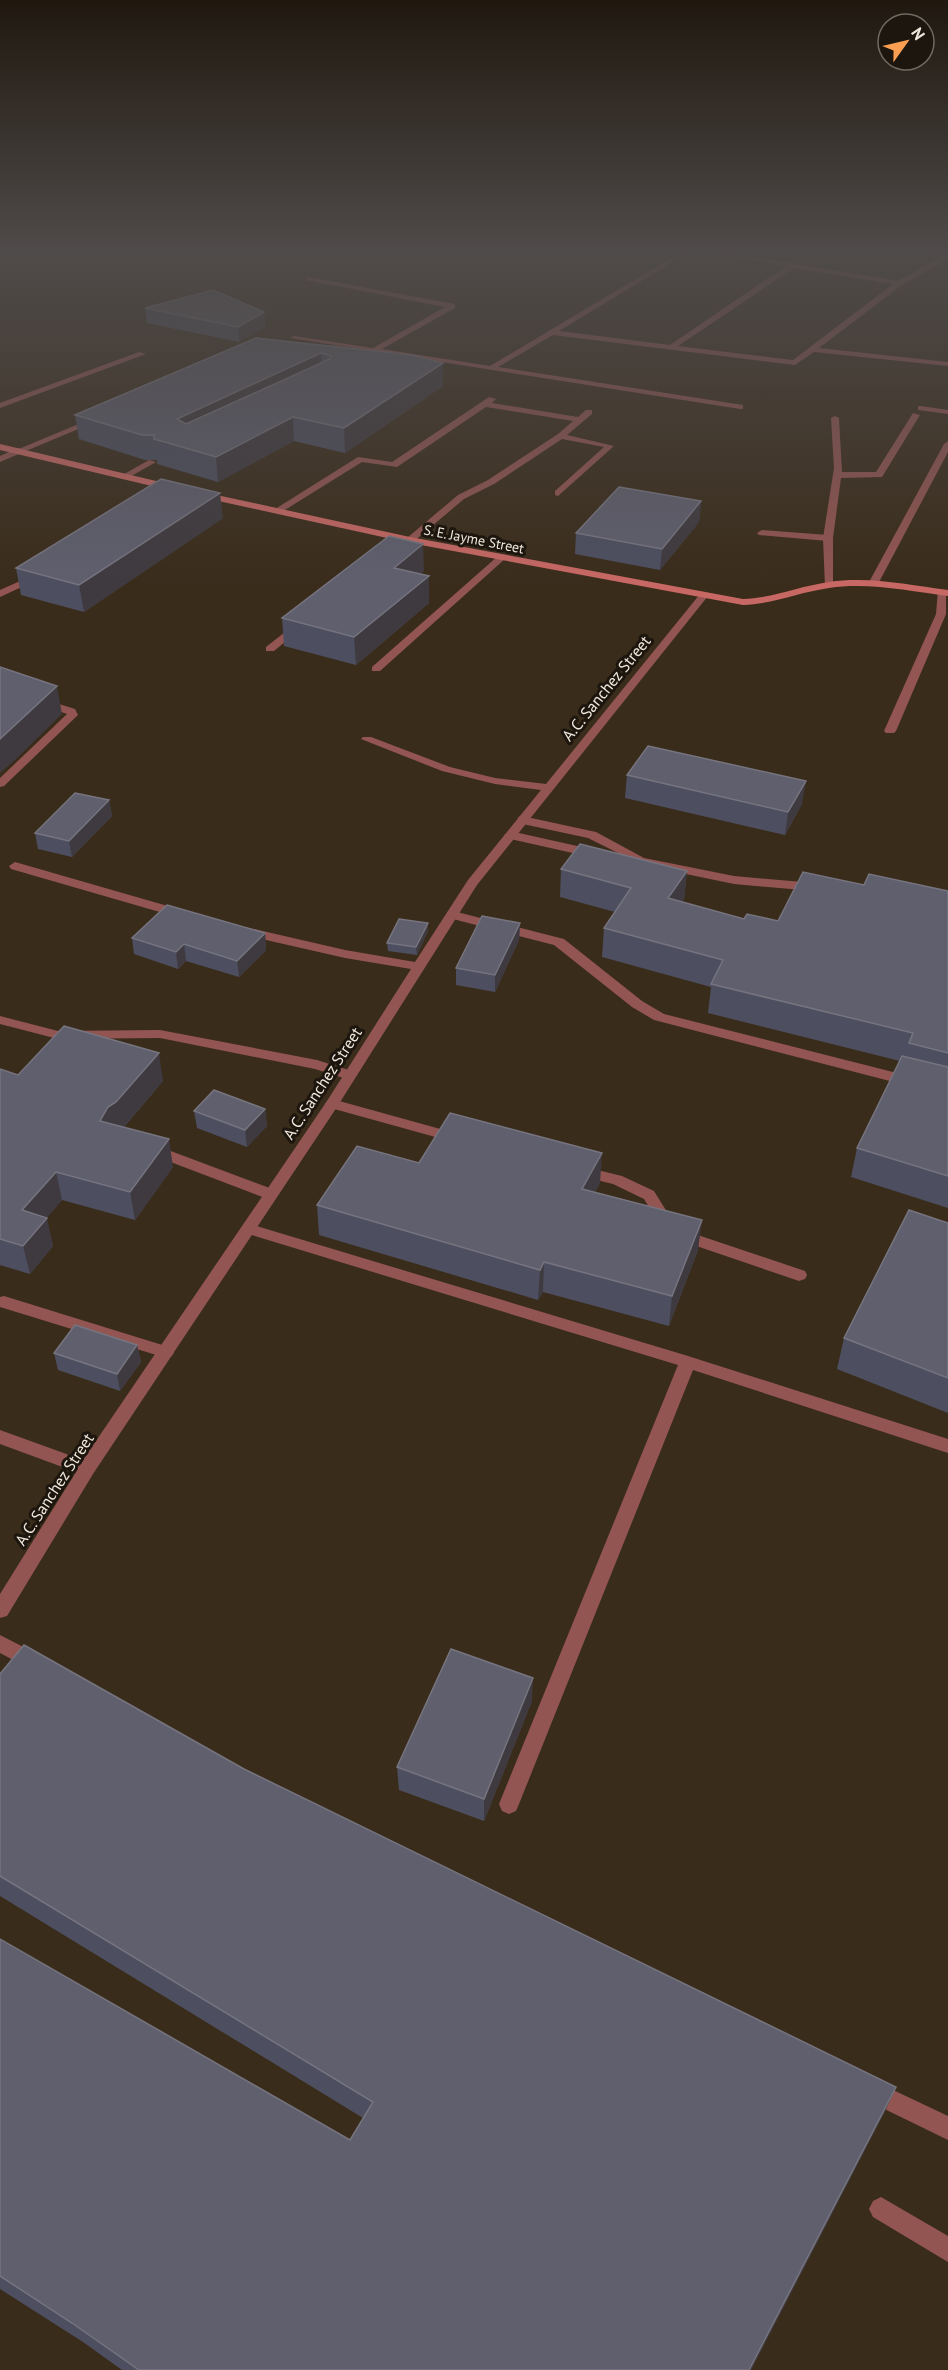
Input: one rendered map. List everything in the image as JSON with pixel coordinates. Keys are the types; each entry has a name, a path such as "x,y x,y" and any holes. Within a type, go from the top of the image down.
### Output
{"street":[{"path":"0,406 121,362"},
{"path":"445,362 740,407"},
{"path":"490,369 502,362"},
{"path":"773,362 791,364 800,362"},
{"path":"925,362 948,364"},
{"path":"277,512 361,459 394,465 489,401 580,420"},
{"path":"396,550 461,497 491,482 561,436 589,412"},
{"path":"836,476 879,475 919,412 948,412"},
{"path":"0,459 104,417"},
{"path":"828,585 828,538 838,468 835,417"},
{"path":"558,493 610,446 561,436"},
{"path":"873,584 948,444"},
{"path":"0,447 179,489"},
{"path":"123,477 152,462"},
{"path":"169,495 179,489"},
{"name":"S. E. Jayme Street","path":"190,492 410,540 742,602 762,602 828,585 873,584 944,592"},
{"path":"762,532 828,538"},
{"path":"376,669 501,558"},
{"path":"0,594 46,572"},
{"path":"890,731 941,614 944,592"},
{"name":"A.C. Sanchez Street","path":"0,1610 87,1469 332,1104 472,884 703,596"},
{"path":"270,649 307,620"},
{"path":"0,784 73,715 71,711 30,698"},
{"path":"367,739 446,769 495,781 549,788"},
{"path":"522,820 592,835 640,860"},
{"path":"510,835 582,853 640,860 734,880 826,888"},
{"path":"15,866 192,917"},
{"path":"453,915 559,942 637,1005 659,1017 948,1091"},
{"path":"233,928 345,954 421,967"},
{"path":"0,1020 58,1035 160,1034 316,1065 350,1075"},
{"path":"332,1104 469,1141"},
{"path":"133,1141 270,1194"},
{"path":"560,1165 617,1180 649,1195 672,1232 799,1275"},
{"path":"250,1228 688,1362 948,1446"},
{"path":"4,1302 166,1352"},
{"path":"509,1804 688,1362"},
{"path":"0,1437 87,1469"},
{"path":"0,1643 55,1674"},
{"path":"852,2081 948,2128"},
{"path":"881,2209 948,2250"}],"building":[{"path":"201,362 302,362 177,419 186,424 324,362 443,363 344,428 293,417 216,457 154,439 154,435 142,435 75,415"},
{"path":"161,479 220,493 79,585 16,568"},
{"path":"619,487 701,501 662,549 576,533"},
{"path":"389,536 423,544 394,568 429,576 354,637 282,618"},
{"path":"0,667 57,686 0,739"},
{"path":"648,746 806,781 788,812 627,775"},
{"path":"75,793 109,800 69,841 35,833"},
{"path":"580,844 687,871 668,898 744,919 747,914 778,921 803,872 864,885 869,874 948,891 948,1053 909,1043 913,1033 711,984 723,960 604,928 631,888 561,869"},
{"path":"167,905 265,933 237,961 184,944 176,952 132,938"},
{"path":"482,916 520,923 495,975 456,968"},
{"path":"399,919 428,923 416,947 387,943"},
{"path":"64,1026 159,1053 116,1102 108,1107 100,1121 169,1139 130,1192 56,1172 22,1210 47,1218 23,1246 0,1239 0,1069 18,1075"},
{"path":"902,1056 948,1067 948,1176 857,1148"},
{"path":"214,1090 265,1109 245,1130 194,1111"},
{"path":"450,1113 602,1153 582,1189 702,1220 672,1296 544,1262 540,1270 317,1205 357,1146 419,1163"},
{"path":"909,1210 948,1223 948,1378 844,1338"},
{"path":"75,1325 137,1345 117,1374 54,1353"},
{"path":"24,1645 244,1769 896,2087 749,2370 139,2370 0,2276 0,1939 350,2140 373,2102 0,1876 0,1674"},
{"path":"451,1649 533,1678 484,1799 397,1767"}]}
